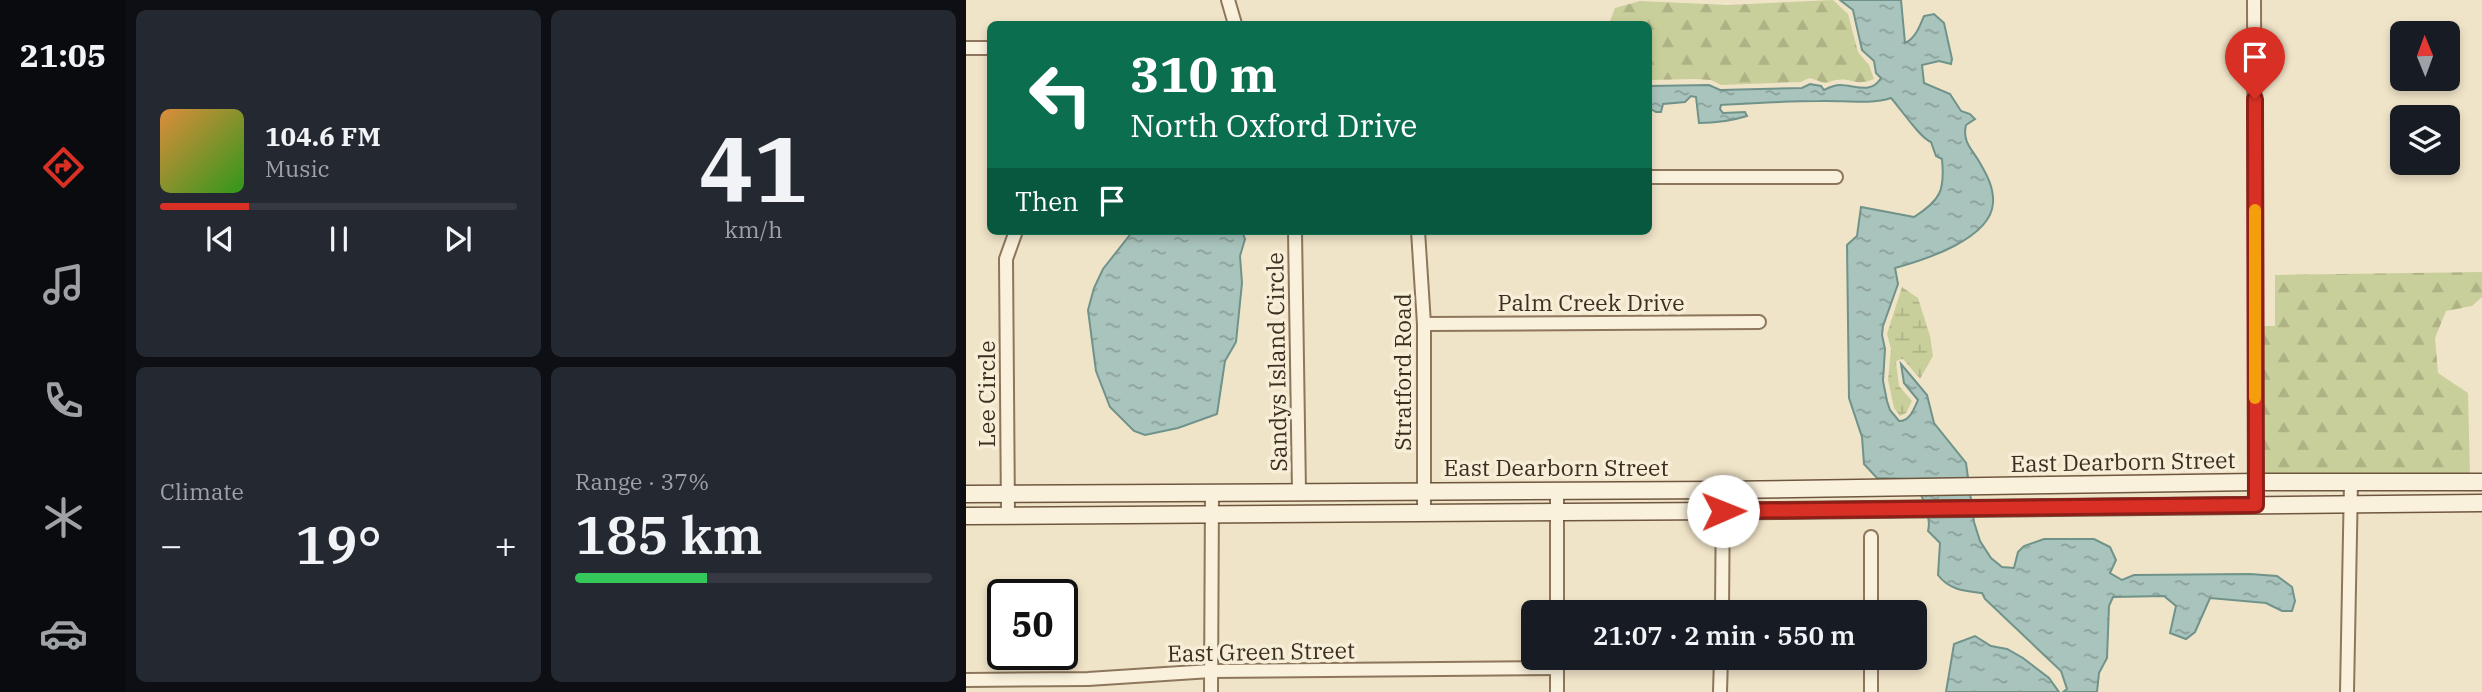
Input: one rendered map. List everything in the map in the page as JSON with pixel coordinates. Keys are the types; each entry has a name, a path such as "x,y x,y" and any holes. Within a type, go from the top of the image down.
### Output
{"main road":[{"name":"East Dearborn Street","path":"966,494 2482,482"},
{"name":"East Dearborn Street","path":"966,516 2482,503"}],"street":[{"path":"1228,0 1234,21"},
{"path":"2255,0 2256,505"},
{"path":"966,48 987,48"},
{"path":"1652,177 1836,177"},
{"name":"Lee Circle","path":"1008,516 1006,259 1015,235"},
{"name":"Sandys Island Circle","path":"1295,235 1299,492"},
{"name":"Stratford Road","path":"1418,235 1424,324 1423,513"},
{"name":"Palm Creek Drive","path":"1424,324 1759,322"},
{"path":"2347,692 2351,482"},
{"path":"1721,600 1723,490"},
{"path":"1557,491 1557,600"},
{"path":"1211,692 1212,493"},
{"path":"1871,537 1871,600"},
{"name":"East Green Street","path":"966,680 1088,679 1211,671 1521,664"},
{"path":"1557,670 1558,692"},
{"path":"1720,692 1721,670"},
{"path":"1871,670 1871,692"}],"green space":[{"path":"1833,0 1848,14 1858,52 1869,65 1874,79 1862,82 1841,79 1825,83 1809,78 1801,82 1721,85 1711,80 1652,80 1652,21 1610,21 1615,8 1640,1 1728,5"},
{"path":"2482,272 2482,297 2472,306 2446,311 2435,338 2438,373 2468,393 2470,475 2254,475 2251,326 2275,326 2275,275"},
{"path":"1902,287 1918,298 1930,336 1933,356 1920,379 1903,359 1896,362 1899,386 1912,401 1906,413 1900,416 1894,408 1888,380 1891,349 1887,334"}],"water":[{"path":"1840,0 1901,0 1905,43 1919,28 1924,16 1934,14 1944,23 1952,59 1951,64 1939,61 1922,65 1924,83 1950,94 1961,111 1975,119 1966,125 1965,136 1991,187 1993,203 1989,216 1981,227 1954,246 1895,268 1898,284 1882,335 1885,349 1883,381 1890,410 1899,421 1909,417 1918,400 1904,383 1901,364 1927,395 1934,423 1966,463 1974,522 1980,541 1991,558 2002,567 2014,568 2018,552 2024,546 2044,539 2094,539 2110,547 2116,560 2110,573 2122,580 2134,575 2277,576 2292,587 2295,601 2292,611 2282,611 2266,603 2210,598 2195,632 2186,639 2170,633 2176,606 2164,596 2113,597 2109,606 2107,658 2099,673 2097,692 2063,692 2067,689 2061,671 1985,599 1982,593 1952,587 1938,575 1940,543 1928,531 1927,511 1918,490 1910,479 1877,478 1864,464 1862,437 1849,398 1847,245 1857,236 1861,207 1914,217 1930,205 1942,186 1942,159 1936,156 1931,142 1916,129 1891,98 1865,102 1795,101 1721,105 1723,113 1745,112 1747,116 1705,123 1699,123 1696,97 1691,96 1685,102 1663,104 1661,112 1652,110 1652,86 1709,85 1720,90 1802,88 1810,84 1821,86 1824,90 1838,85 1868,88 1881,78 1876,73 1874,61 1862,50 1853,10"},
{"path":"1130,235 1244,235 1236,342 1225,361 1217,414 1178,428 1145,435 1134,431 1110,407 1096,371 1088,310 1103,269"},
{"path":"1975,636 1991,646 2007,649 2023,658 2049,678 2059,692 1946,692 1954,644"}],"slow traffic":[{"path":"2255,210 2255,398"}],"route":[{"path":"1723,511 2256,505 2255,99"}]}
